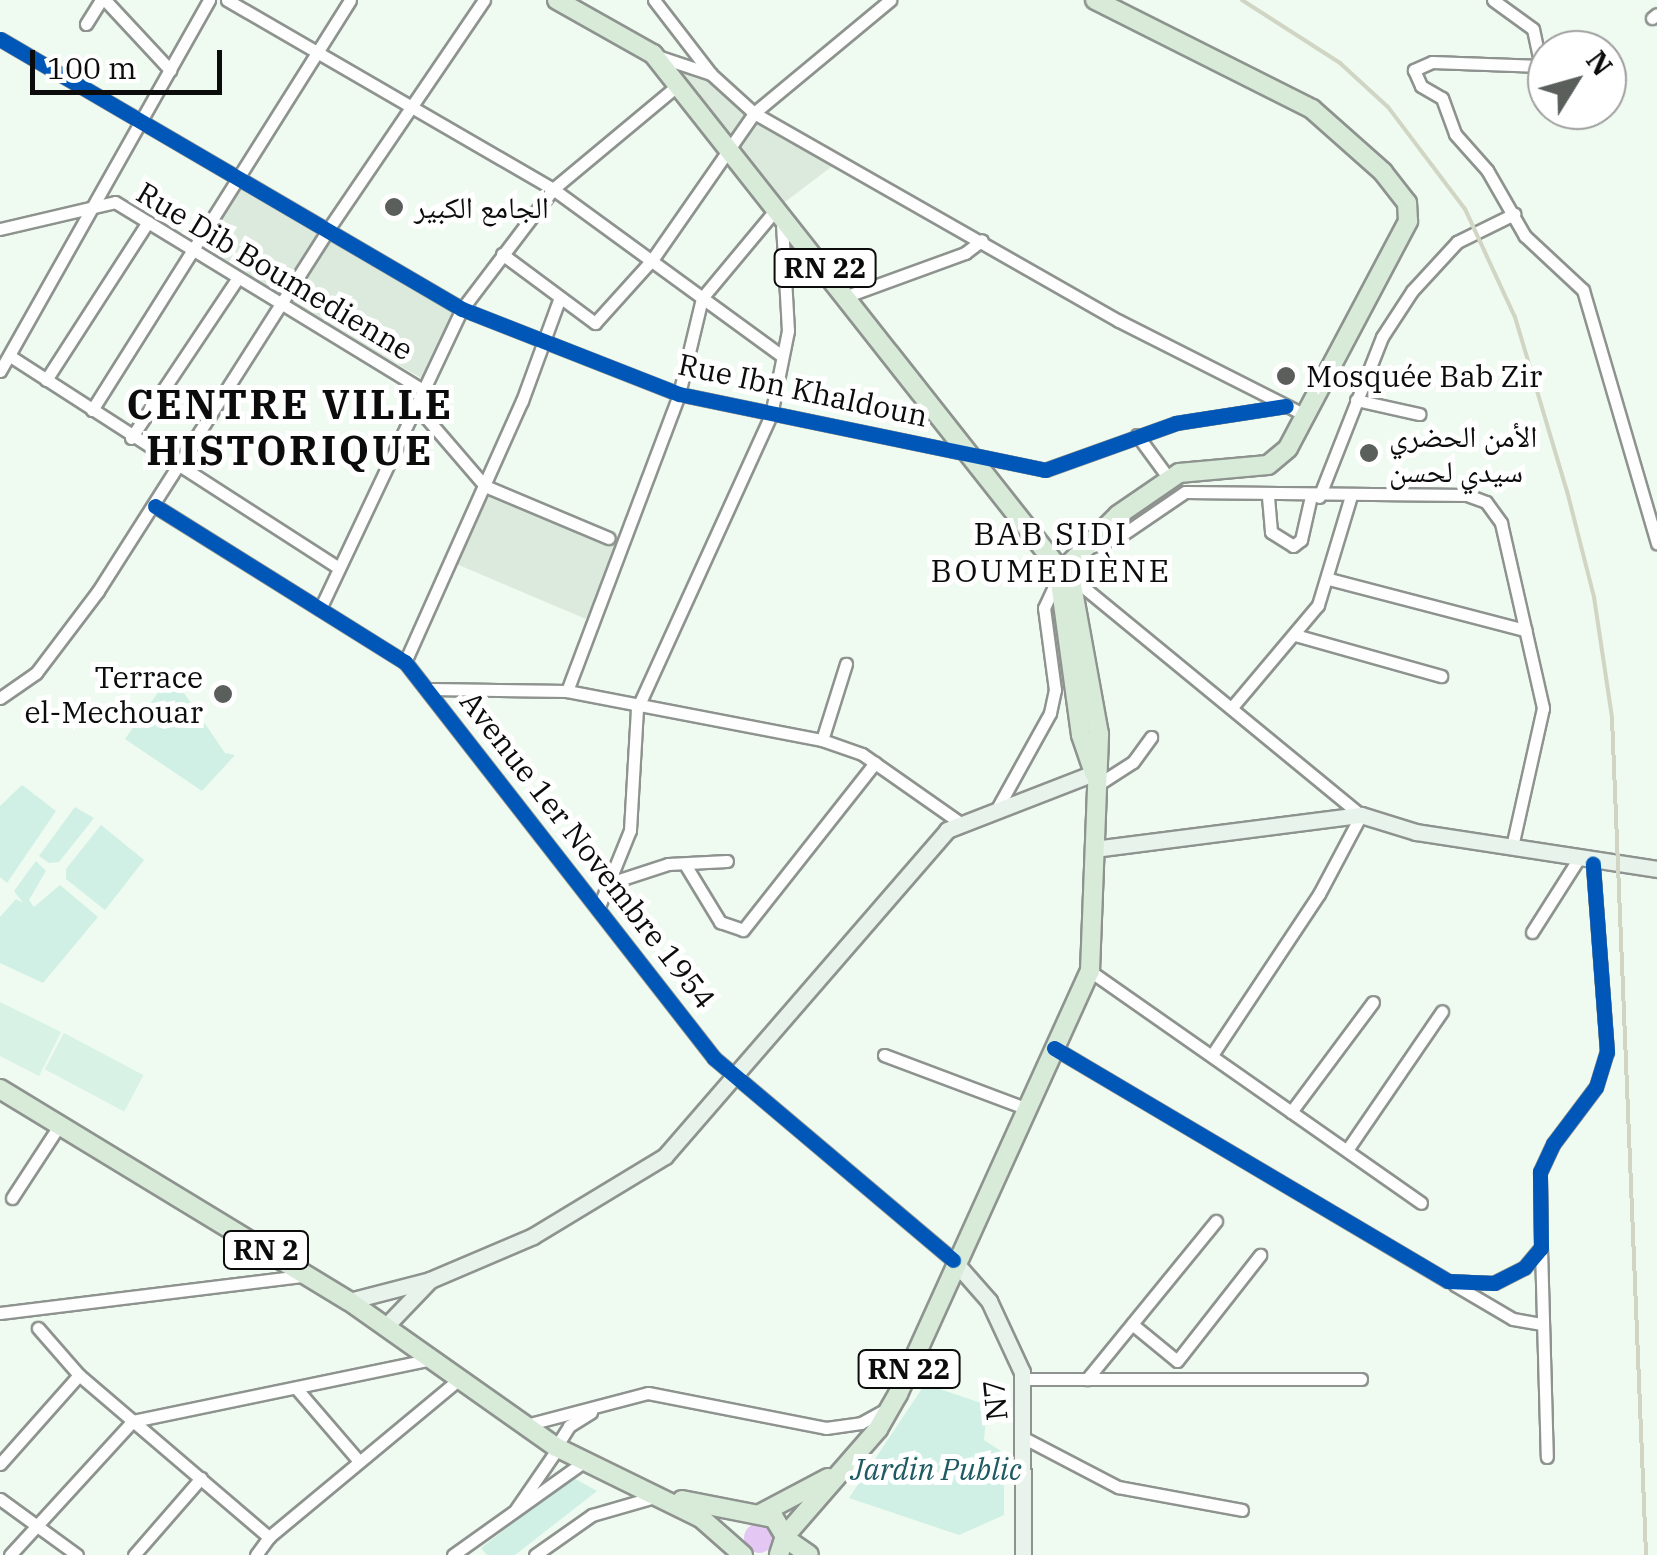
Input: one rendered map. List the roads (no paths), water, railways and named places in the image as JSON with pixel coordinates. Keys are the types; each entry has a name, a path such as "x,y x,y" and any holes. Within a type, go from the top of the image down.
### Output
{"main road":[{"name":"RN 22","path":"557,0 653,54 847,296 966,458 1066,579 1099,734 1094,780 1090,971 953,1260 891,1406 846,1468 783,1543"},
{"path":"1066,579 1086,548 1118,515 1170,480 1200,468 1268,465 1307,416 1404,234 1407,203 1312,109 1094,0"},
{"path":"349,1301 430,1280 533,1236 665,1156 958,822 1094,780"},
{"path":"1094,849 1360,815 1416,832 1585,862 1657,869"},
{"name":"RN 2","path":"0,1089 349,1301 456,1382 557,1447 662,1495 759,1514"},
{"name":"N7","path":"953,1260 989,1302 1023,1379 1026,1440 1022,1555"},
{"path":"385,1327 430,1280"},
{"name":"RN 22","path":"759,1514 846,1468"},
{"name":"RN 2","path":"662,1495 741,1553"},
{"path":"741,1553 739,1528 759,1514 779,1523 783,1543 809,1555"}],"street":[{"path":"86,24 103,0 167,76"},
{"path":"0,371 209,0"},
{"path":"227,0 553,189 782,356"},
{"path":"92,410 350,0"},
{"path":"0,698 36,673 182,469 327,232 484,0"},
{"path":"654,0 711,74 754,113 1119,321 1307,416"},
{"path":"502,254 595,323 652,260 733,152 754,113 890,0"},
{"path":"1493,0 1533,29 1542,66 1432,62 1414,70 1421,86 1442,98 1454,134 1487,170 1525,236 1583,290 1657,543"},
{"name":"Rue Ibn Khaldoun","path":"0,40 462,310 679,394 770,415 912,439 966,458 1045,470 1136,435 1286,406"},
{"path":"653,54 711,74"},
{"path":"320,608 462,310 553,189 678,85"},
{"path":"0,229 98,202"},
{"name":"Rue Dib Boumedienne","path":"98,202 115,202 195,248 238,279 423,390"},
{"path":"567,692 679,394 702,298 778,211"},
{"path":"598,909 613,882 630,830 637,709 770,415 788,331 778,211"},
{"path":"1268,497 1271,532 1293,546 1300,540 1382,337 1434,260 1514,214"},
{"path":"46,380 148,222"},
{"path":"847,296 965,253 982,240"},
{"path":"131,438 238,279"},
{"path":"405,662 485,486 559,300"},
{"path":"10,356 131,438 339,568"},
{"path":"423,390 424,414 485,486 609,538"},
{"path":"1356,400 1419,414"},
{"path":"1136,435 1170,480"},
{"path":"1086,548 1119,537 1185,492 1268,497 1467,495 1486,502 1501,523 1542,708 1512,848"},
{"path":"1233,706 1295,634 1329,580 1350,496"},
{"name":"Avenue 1er Novembre 1954","path":"156,506 405,662 733,1076 953,1260"},
{"path":"998,807 1050,713 1055,690 1044,608 1066,579 1233,706 1360,815 1319,894 1212,1054"},
{"path":"1329,580 1525,630"},
{"path":"1295,634 1441,676"},
{"path":"822,740 846,664"},
{"path":"430,689 567,692 637,709 822,740 875,762 958,822"},
{"path":"1094,780 1133,762 1150,737"},
{"path":"686,866 720,922 743,930 875,762"},
{"path":"613,882 668,864 686,866 727,860"},
{"path":"1532,932 1585,862"},
{"path":"1547,1457 1540,1172 1553,1144 1596,1087 1607,1052 1585,862"},
{"path":"1090,971 1421,1202"},
{"path":"1291,1112 1372,1002"},
{"path":"1347,1150 1442,1011"},
{"path":"1054,1048 1513,1319 1541,1324"},
{"path":"884,1055 1026,1108"},
{"path":"12,1198 60,1126"},
{"path":"1087,1379 1216,1221"},
{"path":"1448,1280 1494,1283 1524,1268 1541,1248"},
{"path":"1177,1379 1177,1360 1260,1254"},
{"path":"0,1313 308,1275"},
{"path":"1132,1324 1177,1360"},
{"path":"38,1328 79,1375 269,1537"},
{"path":"10,1555 133,1420 427,1360"},
{"path":"0,1464 79,1375"},
{"path":"1023,1379 1361,1378"},
{"path":"256,1555 269,1537 358,1460 456,1382"},
{"path":"296,1388 358,1460"},
{"path":"522,1426 648,1394 826,1428 861,1423 891,1406"},
{"path":"510,1516 569,1426 604,1406"},
{"path":"1026,1440 1118,1486 1242,1510"},
{"path":"453,1555 472,1550 510,1516 585,1462"},
{"path":"134,1555 201,1478"},
{"path":"535,1555 592,1515 662,1495"},
{"path":"0,1499 78,1555"}],"railway":[{"path":"1242,0 1340,63 1388,107 1465,209 1515,317 1567,491 1594,597 1612,718 1646,1555"}],"place":[{"name":"الجامع الكبير","path":"394,207"},
{"name":"Mosquée Bab Zir","path":"1286,376"},
{"name":"الأمن الحضري سيدي لحسن","path":"1369,453"},
{"name":"Terrace el-Mechouar","path":"223,694"}],"district":[{"name":"CENTRE VILLE HISTORIQUE","path":"290,427"},
{"name":"BAB SIDI BOUMEDIÈNE","path":"1051,552"}],"park label":[{"name":"Jardin Public","path":"936,1469"}]}
